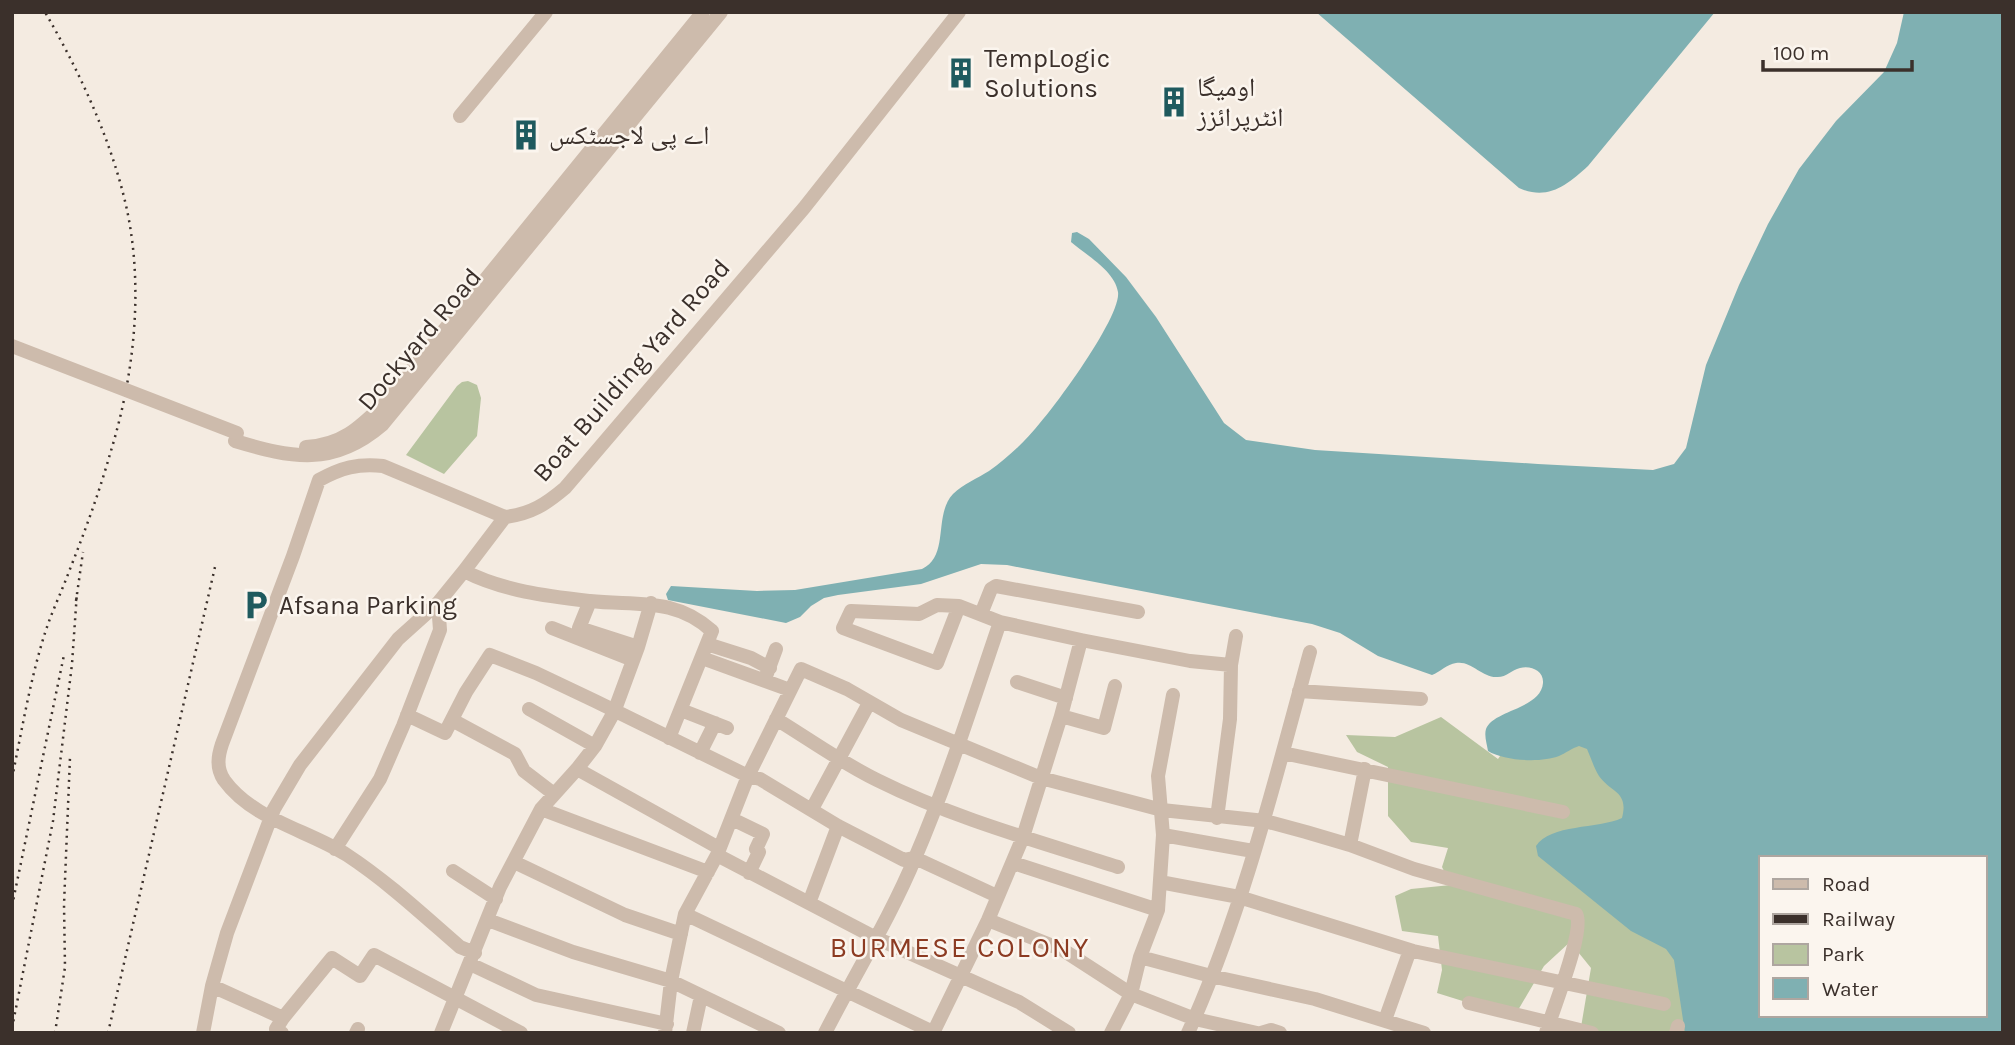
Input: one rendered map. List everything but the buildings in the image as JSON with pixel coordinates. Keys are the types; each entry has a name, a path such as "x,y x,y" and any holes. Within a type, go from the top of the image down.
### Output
{"street":[{"path":"460,116 546,12"},
{"name":"Dockyard Road","path":"12,353 235,441 263,449 303,456 326,455 347,448 367,438 382,425 614,131 703,12"},
{"name":"Dockyard Road","path":"12,346 237,433 293,448 321,446 347,437 384,404 614,131 721,12"},
{"name":"Boat Building Yard Road","path":"505,517 522,515 542,507 565,488 804,208 959,12"},
{"path":"203,1033 212,986 227,933 270,817 300,765 398,639 438,603 505,517 383,466 364,464 342,468 319,480 218,755 220,772 237,793 270,817 335,849 386,883 472,959 536,995 666,1028 671,981 685,914 708,873 748,776 801,669 847,689 901,720 1041,778 1161,810 1265,821 1350,845 1414,869 1576,914 1579,922 1548,1027"},
{"path":"464,571 503,587 590,601 650,603 684,612 701,621 712,631 669,738"},
{"path":"981,614 991,589 996,586 1138,612"},
{"path":"590,601 579,628 636,653"},
{"path":"335,849 380,779 407,715 440,631 438,603"},
{"path":"441,1033 496,899 541,809 578,769 614,712 636,653 650,603"},
{"path":"959,606 937,663 843,628 852,611 919,614 937,605 959,606 1000,622 1081,640 1190,661 1231,664"},
{"path":"825,1033 915,858 959,744 1000,622"},
{"path":"552,628 636,653"},
{"path":"1217,817 1230,719 1231,664 1236,636"},
{"path":"685,914 934,1032 988,920 1023,837 1061,716 1081,640"},
{"path":"707,643 751,658 767,674 790,690"},
{"path":"767,674 776,649"},
{"path":"1191,1026 1265,821 1310,652"},
{"path":"407,715 445,733 466,692 490,655 536,673 748,776 760,779 838,826 904,860 915,858 997,896"},
{"path":"702,658 767,674"},
{"path":"1017,682 1066,698"},
{"path":"1061,716 1104,728 1115,686"},
{"path":"1299,691 1420,699"},
{"path":"1111,1033 1131,994 1140,957 1158,910 1163,835 1158,776 1173,695"},
{"path":"812,809 869,703"},
{"path":"529,709 595,746"},
{"path":"681,709 721,725 700,753"},
{"path":"776,719 876,780 1023,837 1118,867"},
{"path":"452,720 515,754 524,771 554,794"},
{"path":"1283,753 1563,811"},
{"path":"1350,845 1365,768"},
{"path":"578,769 718,851 749,873 876,938 1019,1002 1069,1033"},
{"path":"541,809 708,873"},
{"path":"732,819 763,834 756,849 759,852 749,873"},
{"path":"809,903 838,826"},
{"path":"1163,835 1253,852"},
{"path":"514,862 625,915 681,933"},
{"path":"1013,863 1158,910"},
{"path":"453,872 496,899"},
{"path":"1160,882 1238,897 1410,950 1664,1004"},
{"path":"488,920 573,952 671,981 779,1033"},
{"path":"988,920 1063,950 1131,994 1191,1026 1259,1033 1271,1030 1280,1033"},
{"path":"1385,1020 1410,950"},
{"path":"212,986 282,1025 332,958 360,976 374,955 522,1033"},
{"path":"1140,957 1315,999 1417,1032"},
{"path":"693,1033 701,996"},
{"path":"1469,1003 1548,1027 1592,1033"}],"green space":[{"path":"468,381 477,385 481,398 477,436 444,474 406,455 457,386"},
{"path":"1970,652 2003,1033 1580,1033 1591,968 1570,942 1544,966 1514,1017 1437,993 1442,970 1438,936 1402,931 1395,896 1411,889 1451,885 1442,867 1448,848 1411,842 1388,816 1388,767 1357,752 1346,735 1395,737 1441,717 1498,759 1519,728"}],"water":[{"path":"1316,12 1715,12 1588,166 1565,185 1539,193 1519,188"},
{"path":"1904,12 2003,12 2003,1033 1685,1033 1674,960 1666,949 1631,931 1538,856 1536,846 1552,834 1622,818 1624,809 1621,797 1599,776 1587,749 1579,746 1559,756 1533,760 1503,757 1488,751 1485,732 1490,723 1526,704 1540,692 1543,679 1539,672 1532,668 1520,668 1496,677 1466,664 1456,663 1432,675 1378,656 1340,633 1312,624 1007,565 981,564 921,584 824,598 800,617 786,623 668,600 666,594 671,586 757,591 795,590 922,569 931,563 939,545 947,503 953,494 993,468 1029,436 1078,372 1116,305 1118,292 1112,277 1071,242 1072,233 1077,232 1089,239 1126,277 1156,317 1224,423 1246,440 1315,450 1538,464 1653,470 1674,464 1686,448 1706,365 1768,224 1799,169 1836,121 1884,72 1897,43"}],"railway":[{"path":"12,778 45,633 92,512 119,423 134,327 134,261 124,197 110,149 91,102 45,12"},
{"path":"76,601 83,552"},
{"path":"108,1033 215,567"},
{"path":"12,1028 53,821 72,664 77,592"},
{"path":"12,906 64,655"},
{"path":"55,1033 65,967 64,905 70,757"}],"place":[{"name":"TempLogic Solutions","path":"961,73"},
{"name":"اومیگا انٹرپرائزز","path":"1174,102"},
{"name":"اے پی لاجسٹکس","path":"526,135"},
{"name":"Afsana Parking","path":"256,605"}],"district":[{"name":"BURMESE COLONY","path":"960,947"}]}
